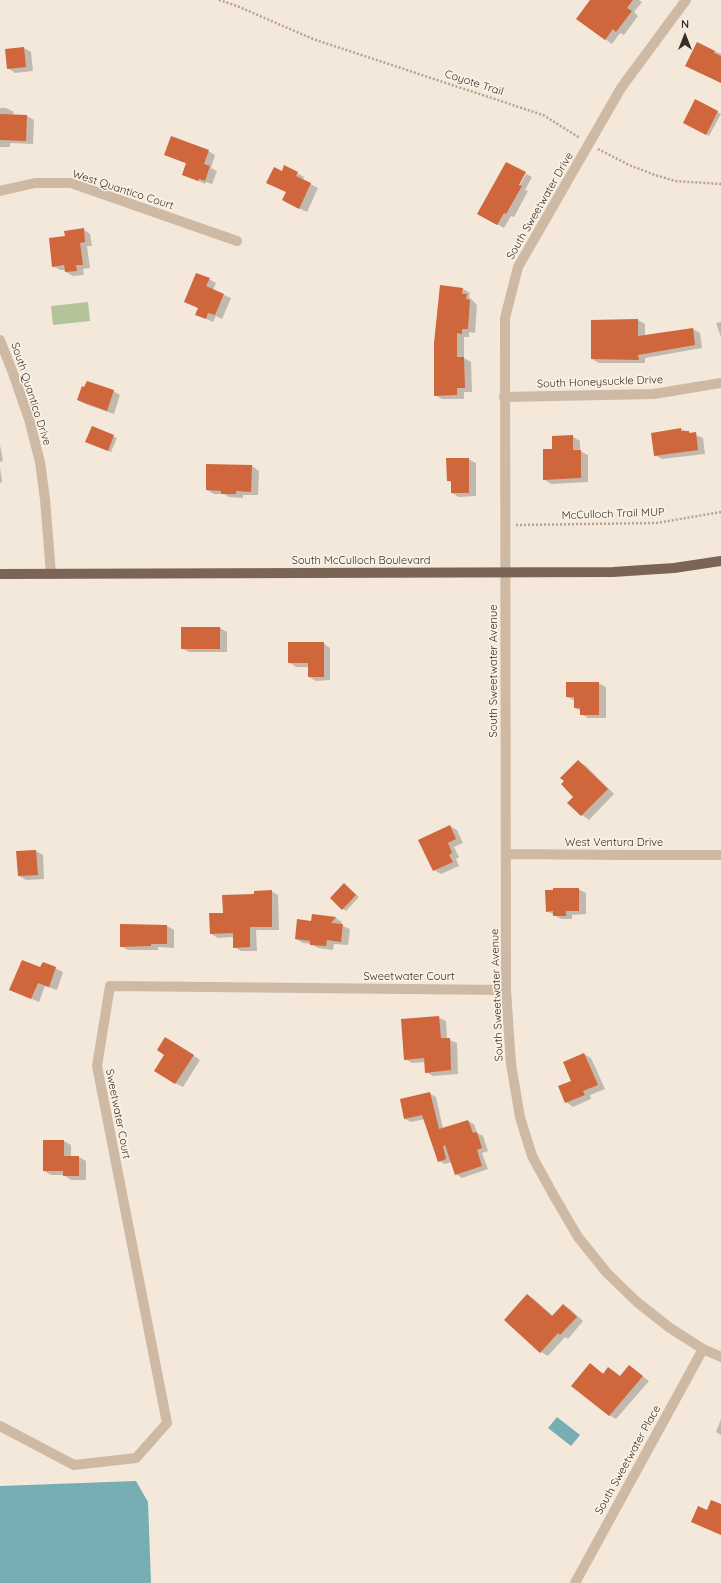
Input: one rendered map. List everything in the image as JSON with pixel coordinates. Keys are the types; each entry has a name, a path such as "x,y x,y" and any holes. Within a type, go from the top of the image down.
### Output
{"main road":[{"name":"South McCulloch Boulevard","path":"0,574 612,572 674,568 721,561"}],"street":[{"name":"South Sweetwater Drive","path":"506,573 504,397 505,318 518,268 621,88 686,0"},
{"name":"West Quantico Court","path":"0,191 35,183 71,182 237,241"},
{"name":"South Quantico Drive","path":"0,340 29,419 40,462 46,499 51,574"},
{"name":"South Honeysuckle Drive","path":"504,397 654,394 721,383"},
{"name":"South Sweetwater Avenue","path":"506,573 506,990 511,1064 520,1117 532,1156 554,1196 578,1237 607,1273 637,1302 670,1328 703,1349 721,1357"},
{"name":"West Ventura Drive","path":"506,854 721,855"},
{"name":"Sweetwater Court","path":"0,1426 74,1465 136,1458 167,1423 97,1066 110,986 506,990"},
{"name":"South Sweetwater Place","path":"575,1583 703,1349"}],"path":[{"name":"Coyote Trail","path":"218,0 237,6 313,39 542,115 589,144 629,166 675,181 721,184"},
{"name":"McCulloch Trail MUP","path":"505,525 657,523 721,512"}],"green space":[{"path":"88,302 90,321 53,325 51,306"}],"water":[{"path":"557,1417 580,1435 571,1446 548,1428"},
{"path":"136,1481 148,1502 151,1583 0,1583 0,1486"}],"building":[{"path":"590,0 633,0 627,8 632,11 616,32 613,29 605,40 576,19"},
{"path":"697,42 715,51 714,53 721,56 721,83 685,66"},
{"path":"24,47 26,67 7,69 5,49"},
{"path":"695,99 718,111 706,135 683,123"},
{"path":"0,114 27,115 26,141 0,140"},
{"path":"171,136 209,150 204,164 210,166 205,181 199,179 198,181 182,175 186,163 164,155"},
{"path":"506,162 526,172 519,185 522,186 506,214 504,213 497,225 477,214"},
{"path":"284,165 298,172 296,176 311,183 299,209 282,200 286,192 266,183 274,167 282,171"},
{"path":"84,228 85,242 80,243 83,265 76,265 77,271 65,272 64,265 52,267 49,238 65,236 64,231"},
{"path":"196,273 210,278 206,286 224,294 215,315 208,313 206,319 195,315 198,308 184,302"},
{"path":"440,285 463,288 462,294 467,294 466,299 470,300 468,329 462,329 462,334 457,333 457,357 464,357 465,388 457,388 457,395 434,396 434,343"},
{"path":"638,319 638,336 693,328 695,345 638,355 639,360 591,359 591,320"},
{"path":"87,381 114,390 107,411 77,400 82,386 84,387"},
{"path":"92,426 114,435 108,451 85,442"},
{"path":"681,428 681,431 689,431 689,433 696,432 698,450 654,456 651,433"},
{"path":"573,435 573,450 581,450 581,478 543,480 543,449 552,449 552,436"},
{"path":"446,458 469,458 469,493 451,493 451,481 447,481"},
{"path":"206,464 252,465 251,492 236,491 236,494 221,494 221,491 206,490"},
{"path":"181,627 220,627 220,649 181,649"},
{"path":"288,642 324,642 324,677 308,677 308,663 288,663"},
{"path":"566,682 599,682 599,715 580,715 580,708 574,708 574,697 566,697"},
{"path":"578,760 608,789 581,816 567,803 573,797 561,784 564,781 560,778"},
{"path":"450,825 456,839 448,843 452,853 449,855 453,862 433,871 418,840"},
{"path":"36,850 38,875 18,876 16,851"},
{"path":"344,883 356,895 342,910 330,898"},
{"path":"553,888 579,888 579,911 566,911 566,916 553,916 553,911 546,912 545,890 553,890"},
{"path":"272,890 272,927 250,927 250,947 233,948 233,933 210,934 209,913 223,913 222,895 254,894 254,891"},
{"path":"312,914 336,917 331,923 343,924 341,942 327,940 326,946 310,945 310,941 295,939 297,919 311,921"},
{"path":"120,924 167,925 167,944 120,947"},
{"path":"22,960 40,967 43,962 56,967 49,987 38,983 31,999 9,990"},
{"path":"439,1016 441,1038 450,1038 451,1070 425,1073 424,1058 404,1060 401,1019"},
{"path":"165,1037 194,1055 175,1084 154,1071 164,1055 157,1050"},
{"path":"584,1053 598,1085 583,1091 585,1095 565,1103 558,1086 571,1081 563,1062"},
{"path":"430,1092 439,1129 468,1120 473,1133 477,1132 482,1148 477,1150 482,1166 455,1175 445,1145 443,1146 446,1159 438,1162 422,1115 404,1119 400,1099"},
{"path":"43,1140 64,1140 64,1156 79,1156 79,1176 63,1176 63,1171 43,1171"},
{"path":"527,1294 552,1316 563,1304 577,1317 560,1335 558,1333 540,1353 504,1320"},
{"path":"590,1363 603,1374 608,1367 620,1376 629,1365 643,1376 609,1416 571,1386"},
{"path":"711,1500 721,1504 721,1535 691,1522 698,1506 707,1510"}]}
